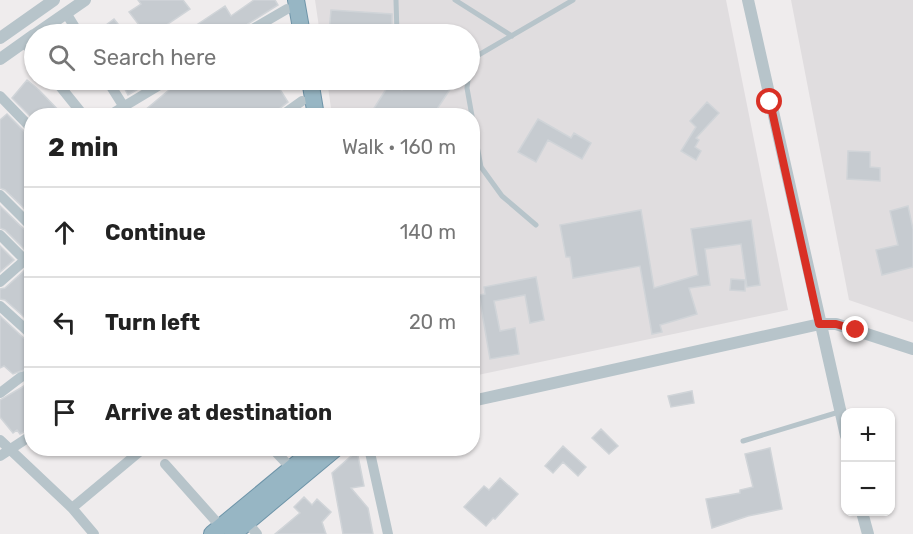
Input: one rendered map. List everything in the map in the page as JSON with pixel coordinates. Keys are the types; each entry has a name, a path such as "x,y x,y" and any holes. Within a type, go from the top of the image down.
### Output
{"highway":[{"path":"290,3 291,24"},
{"path":"290,3 298,24"},
{"path":"300,90 303,108"},
{"path":"312,90 315,108"},
{"path":"222,532 306,456"},
{"path":"222,532 252,528 328,456"}],"street":[{"path":"0,38 54,0"},
{"path":"51,24 85,0"},
{"path":"748,0 841,416"},
{"path":"259,24 290,3"},
{"path":"66,13 73,24"},
{"path":"0,59 24,43"},
{"path":"63,90 78,108"},
{"path":"113,90 124,107 152,90"},
{"path":"0,96 24,121"},
{"path":"0,195 24,219"},
{"path":"0,235 24,259"},
{"path":"0,282 24,266"},
{"path":"0,306 24,328"},
{"path":"480,399 819,324 836,324 913,349"},
{"path":"0,393 24,376"},
{"path":"0,440 4,453 72,508 94,534"},
{"path":"4,453 24,440"},
{"path":"72,508 133,456"},
{"path":"280,456 291,468"},
{"path":"371,456 388,534"},
{"path":"165,464 222,532"},
{"path":"863,516 868,534"}],"lane":[{"path":"396,0 397,24"},
{"path":"455,0 512,36"},
{"path":"480,54 573,0"},
{"path":"467,90 470,108"},
{"path":"480,161 481,166 502,196 536,225"},
{"path":"743,441 840,412"}],"shaded area":[{"path":"315,0 726,0 788,310 480,375 480,108 331,108 328,90 480,90 480,24 319,24"},
{"path":"791,0 913,0 913,322 849,300"}],"building":[{"path":"138,0 183,0 190,9 168,24 138,24 129,12 141,4"},
{"path":"254,0 275,0 278,5 248,24 198,24 225,6 231,16"},
{"path":"331,10 392,14 392,24 330,24"},
{"path":"114,19 118,24 107,24"},
{"path":"24,84 24,90 39,90 56,108 24,108 24,110 12,98"},
{"path":"125,90 137,90 128,95"},
{"path":"169,90 280,90 288,102 280,108 148,108"},
{"path":"386,90 450,90 438,108 374,108"},
{"path":"707,102 719,113 696,138 699,140 695,147 701,151 696,160 681,151 696,127 690,121"},
{"path":"7,114 24,131 24,208 0,188 0,120"},
{"path":"538,119 571,138 574,133 591,143 582,159 548,140 536,162 518,152"},
{"path":"848,151 870,152 870,167 880,168 880,181 847,179"},
{"path":"0,206 24,229 24,249 5,230 0,228"},
{"path":"908,206 913,229 913,267 882,275 876,250 898,245 890,211"},
{"path":"641,210 654,288 698,275 691,229 751,220 760,285 747,287 741,244 705,249 710,285 689,288 697,314 660,325 662,332 652,334 640,266 573,278 570,257 566,257 560,225"},
{"path":"0,246 14,260 0,272"},
{"path":"24,271 24,317 5,300 0,299 0,289 5,288"},
{"path":"536,277 544,320 530,323 525,295 494,301 500,331 515,328 519,354 490,359 480,301 480,295 485,294 484,287"},
{"path":"731,279 745,280 745,291 730,290"},
{"path":"0,316 24,338 24,370 13,374 4,366 0,368"},
{"path":"24,386 24,432 20,434 17,430 13,433 0,417 0,400"},
{"path":"692,391 694,403 671,407 668,396"},
{"path":"601,429 618,446 609,454 592,438"},
{"path":"563,446 586,467 578,476 563,462 553,473 545,466"},
{"path":"770,448 782,509 748,516 712,528 706,499 740,493 740,490 753,487 745,454"},
{"path":"351,456 358,456 364,486 351,488 368,508 373,534 343,534 332,473"},
{"path":"500,478 518,494 486,526 464,507 484,486 489,490"},
{"path":"304,497 312,505 317,499 331,512 322,522 326,534 275,534 300,513 294,507"}],"route":[{"path":"770,102 819,324 836,324 856,330"}]}
